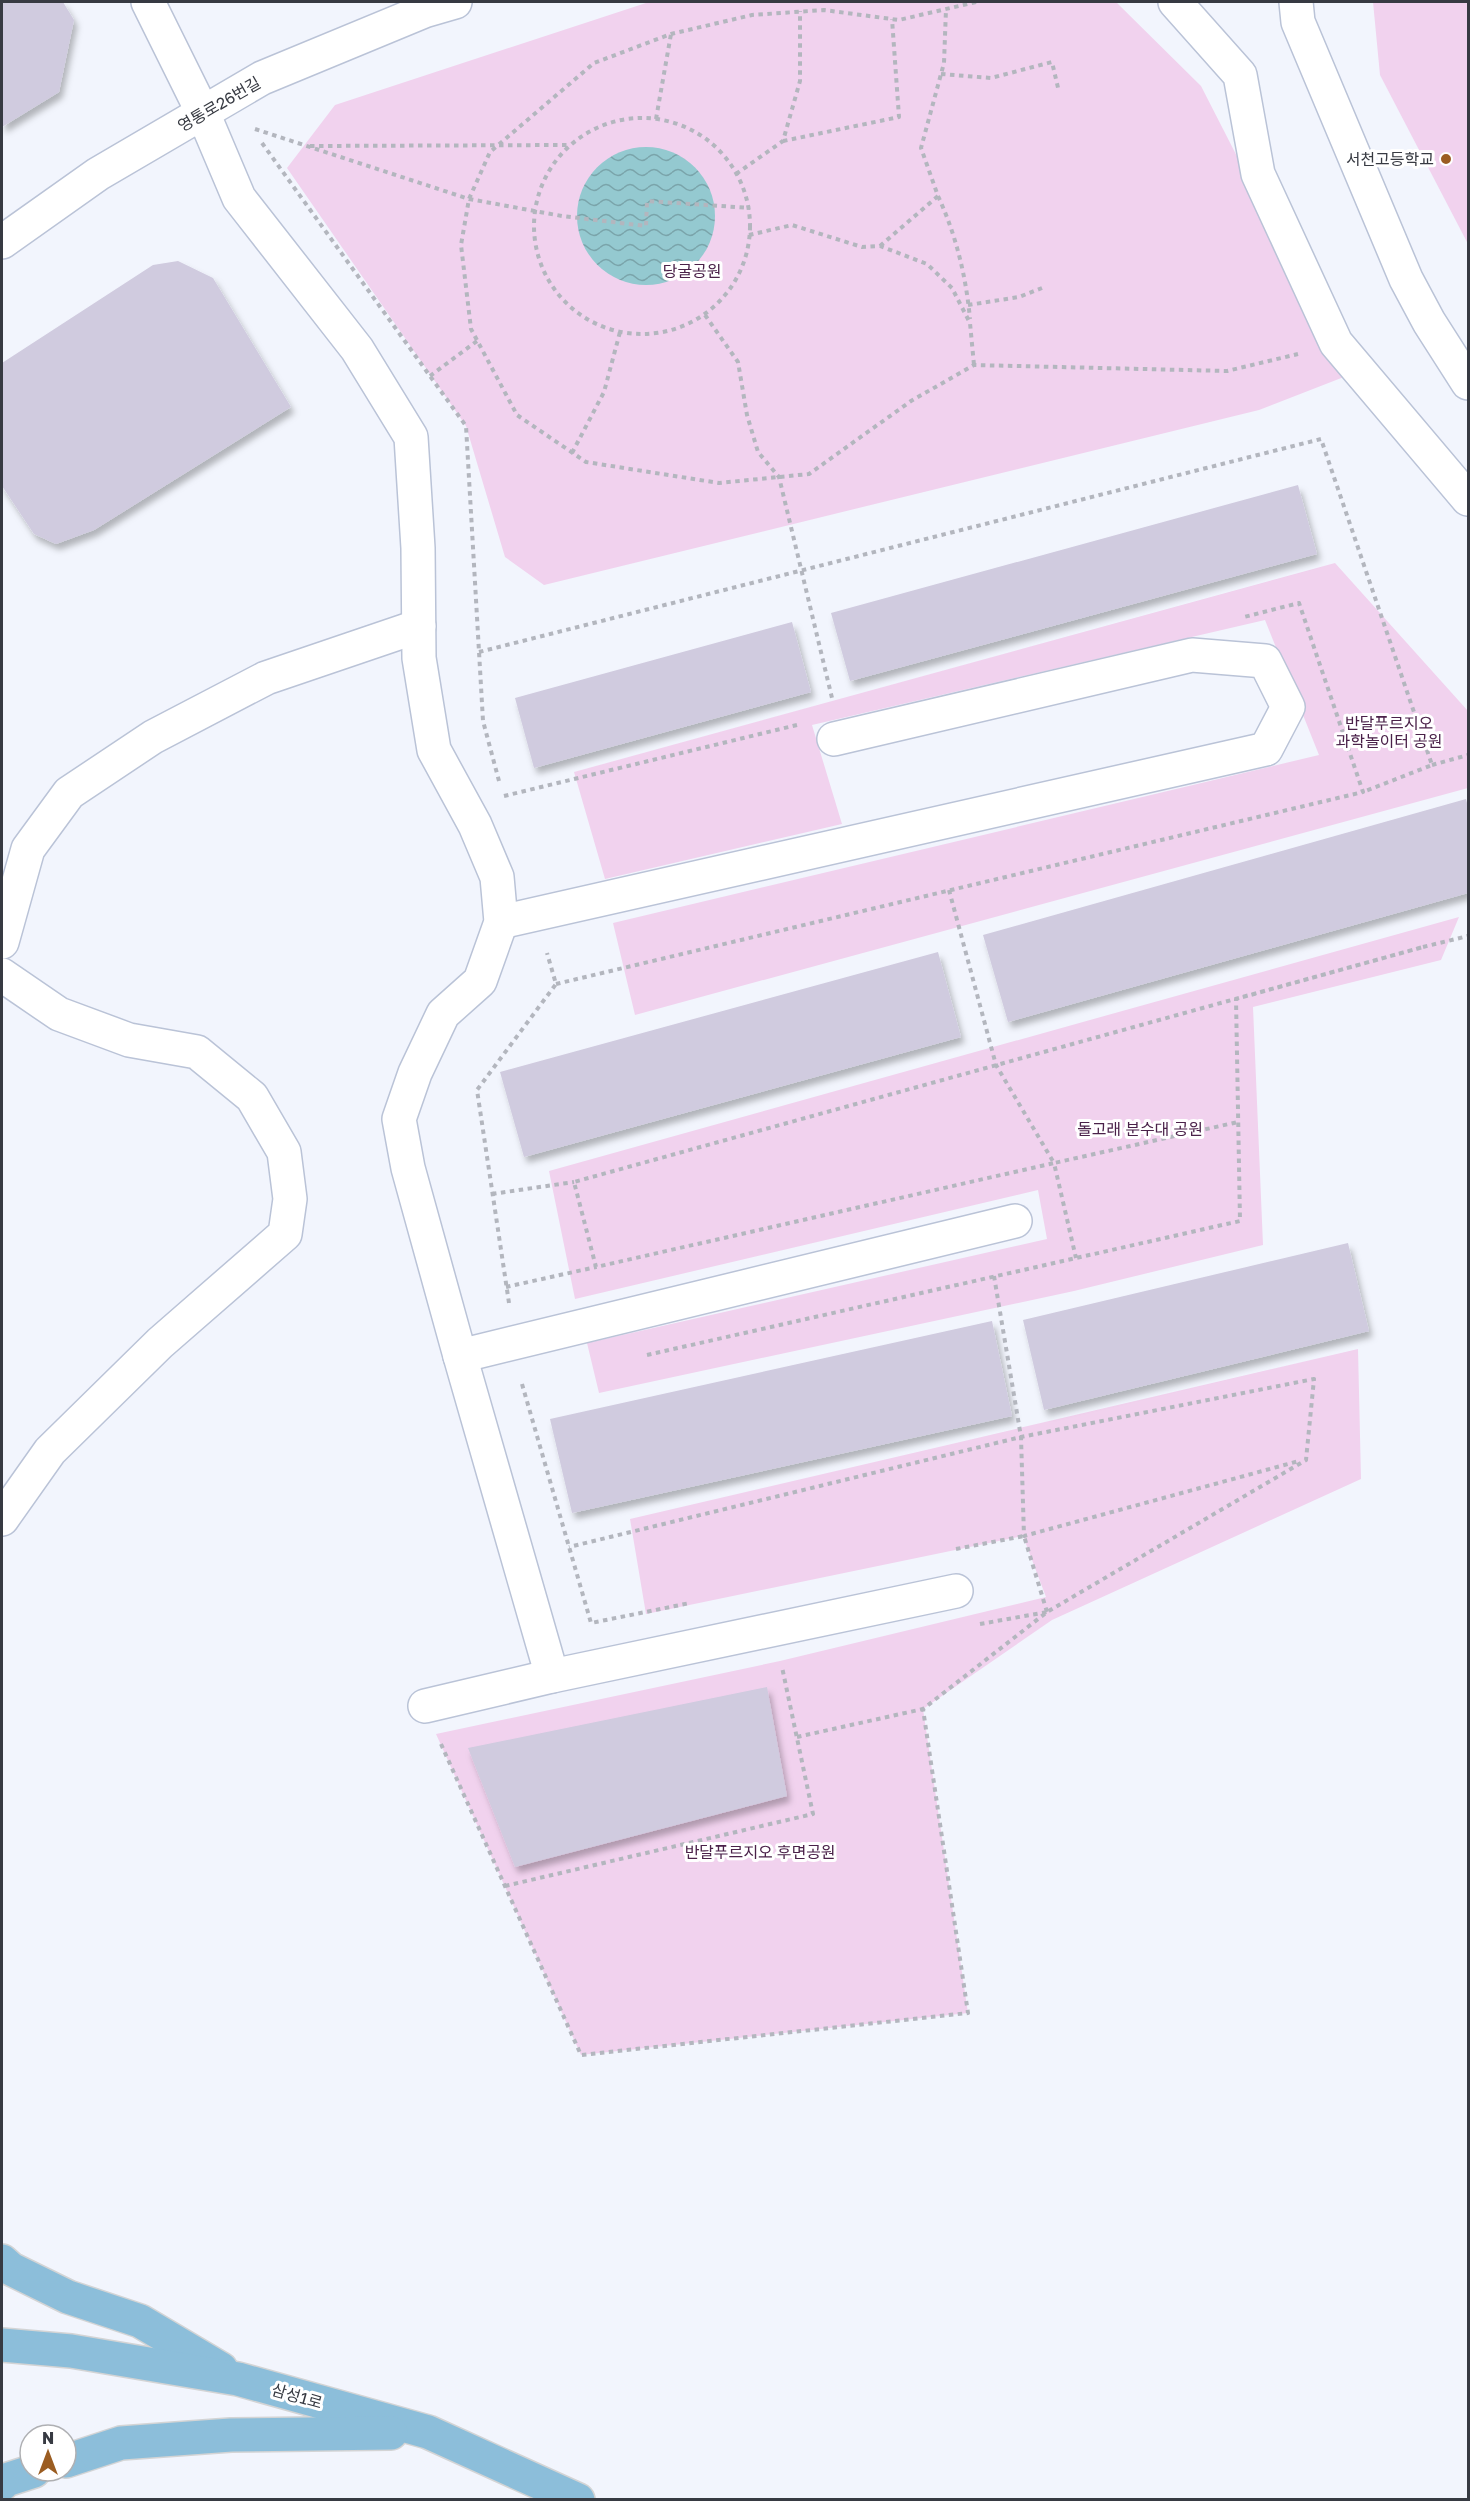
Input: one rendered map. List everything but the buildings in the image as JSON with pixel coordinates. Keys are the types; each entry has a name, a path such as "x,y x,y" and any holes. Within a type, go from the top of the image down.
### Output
{"main road":[{"path":"2,2261 11,2269 68,2297 140,2321 238,2379"},
{"name":"삼성1로","path":"2,2345 70,2351 238,2379 428,2432 578,2499"},
{"path":"78,2457 120,2443 231,2435 428,2432"},
{"path":"2,2484 6,2480 18,2476"}],"street":[{"path":"148,2 203,112 239,198 357,349 411,437 418,548 419,658 434,750 475,825 497,877 501,922 480,981 443,1014 415,1073 399,1119 408,1168 552,1676"},
{"name":"영통로26번길","path":"2,242 99,174 262,78 424,11 455,2"},
{"path":"1175,2 1240,75 1258,174 1336,343 1468,500"},
{"path":"1296,2 1298,22 1406,279 1429,322 1468,383"},
{"path":"2,942 28,849 69,793 153,737 266,678 419,626"},
{"path":"501,922 1266,749 1288,707 1266,661 1192,655 834,739"},
{"path":"2,975 59,1014 129,1040 197,1052 252,1097 284,1152 290,1199 285,1234 160,1343 50,1451 2,1519"},
{"path":"460,1356 1015,1221"},
{"path":"431,1720 552,1676 957,1591"}],"path":[{"path":"976,2 899,20 824,10 752,15 671,34 594,63 497,145 490,152 469,199 461,245 471,329 517,415 586,462 719,483 809,474 911,401 974,365 1227,371 1336,343"},
{"path":"946,9 944,63 921,147 938,196 952,226 968,305 974,365"},
{"path":"783,141 801,81 801,11"},
{"path":"736,174 783,141 899,117 892,20"},
{"path":"656,119 671,34"},
{"path":"941,74 991,78 1052,62 1059,92"},
{"path":"637,117 656,119 672,122 704,136 729,160 750,208 749,235 746,260 730,291 705,315 673,331 639,335 604,329 574,312 548,284 534,249 533,211 544,175 568,145 600,125 637,117"},
{"path":"506,807 483,721 466,426 251,128 469,199 533,211 646,226 647,201 750,208"},
{"path":"304,146 568,145"},
{"path":"880,246 938,196"},
{"path":"749,235 792,225 862,247 880,246 927,264 952,288 970,323"},
{"path":"968,305 1019,297 1042,288"},
{"path":"705,315 738,362 747,415 758,452 779,477 834,704"},
{"path":"572,453 604,393 620,332"},
{"path":"430,376 477,341"},
{"path":"479,652 1321,439 1432,765"},
{"path":"1363,792 1432,765 1468,755"},
{"path":"949,890 996,1065 1054,1163 1076,1258"},
{"path":"537,914 556,984 477,1090 522,1384 591,1623 696,1601"},
{"path":"492,1194 574,1182 1423,946 1468,936"},
{"path":"639,1357 1240,1221 1236,999 1423,946"},
{"path":"506,1287 1238,1122"},
{"path":"574,1182 596,1268"},
{"path":"994,1276 1021,1437 1024,1536 1047,1612"},
{"path":"569,1547 1021,1437 1314,1379 1306,1460"},
{"path":"522,1384 532,1382"},
{"path":"954,1550 1024,1536 1306,1460"},
{"path":"797,1737 922,1709 1047,1612 1306,1460"},
{"path":"977,1625 1047,1612"},
{"path":"505,1886 813,1814 780,1661"},
{"path":"431,1720 581,2055 968,2013 922,1709"}],"green space":[{"name":"당굴공원","path":"649,2 1116,2 1201,86 1349,375 1259,410 544,585 505,557 466,426 287,168 335,105"},
{"name":"서천고등학교","path":"1373,2 1468,2 1468,244 1380,75"},
{"name":"반달푸르지오 과학놀이터 공원","path":"1335,563 1468,711 1468,788 635,1015 613,923 1319,755 1265,620 812,725 842,824 605,879 574,772"},
{"name":"돌고래 분수대 공원","path":"1459,917 1441,960 1253,1007 1263,1245 1074,1291 599,1393 587,1343 1047,1239 1038,1190 575,1299 549,1171"},
{"name":"반달푸르지오 후면공원","path":"1358,1349 1361,1479 1052,1620 923,1709 968,2013 581,2055 436,1734 780,1661 1046,1597 1023,1536 646,1614 630,1519"}],"water":[{"path":"646,147 672,152 695,167 710,190 715,216 710,242 695,265 672,280 646,285 620,280 597,265 582,242 577,216 582,190 597,167 620,152"}],"place":[{"name":"서천고등학교","path":"1446,159"}]}
